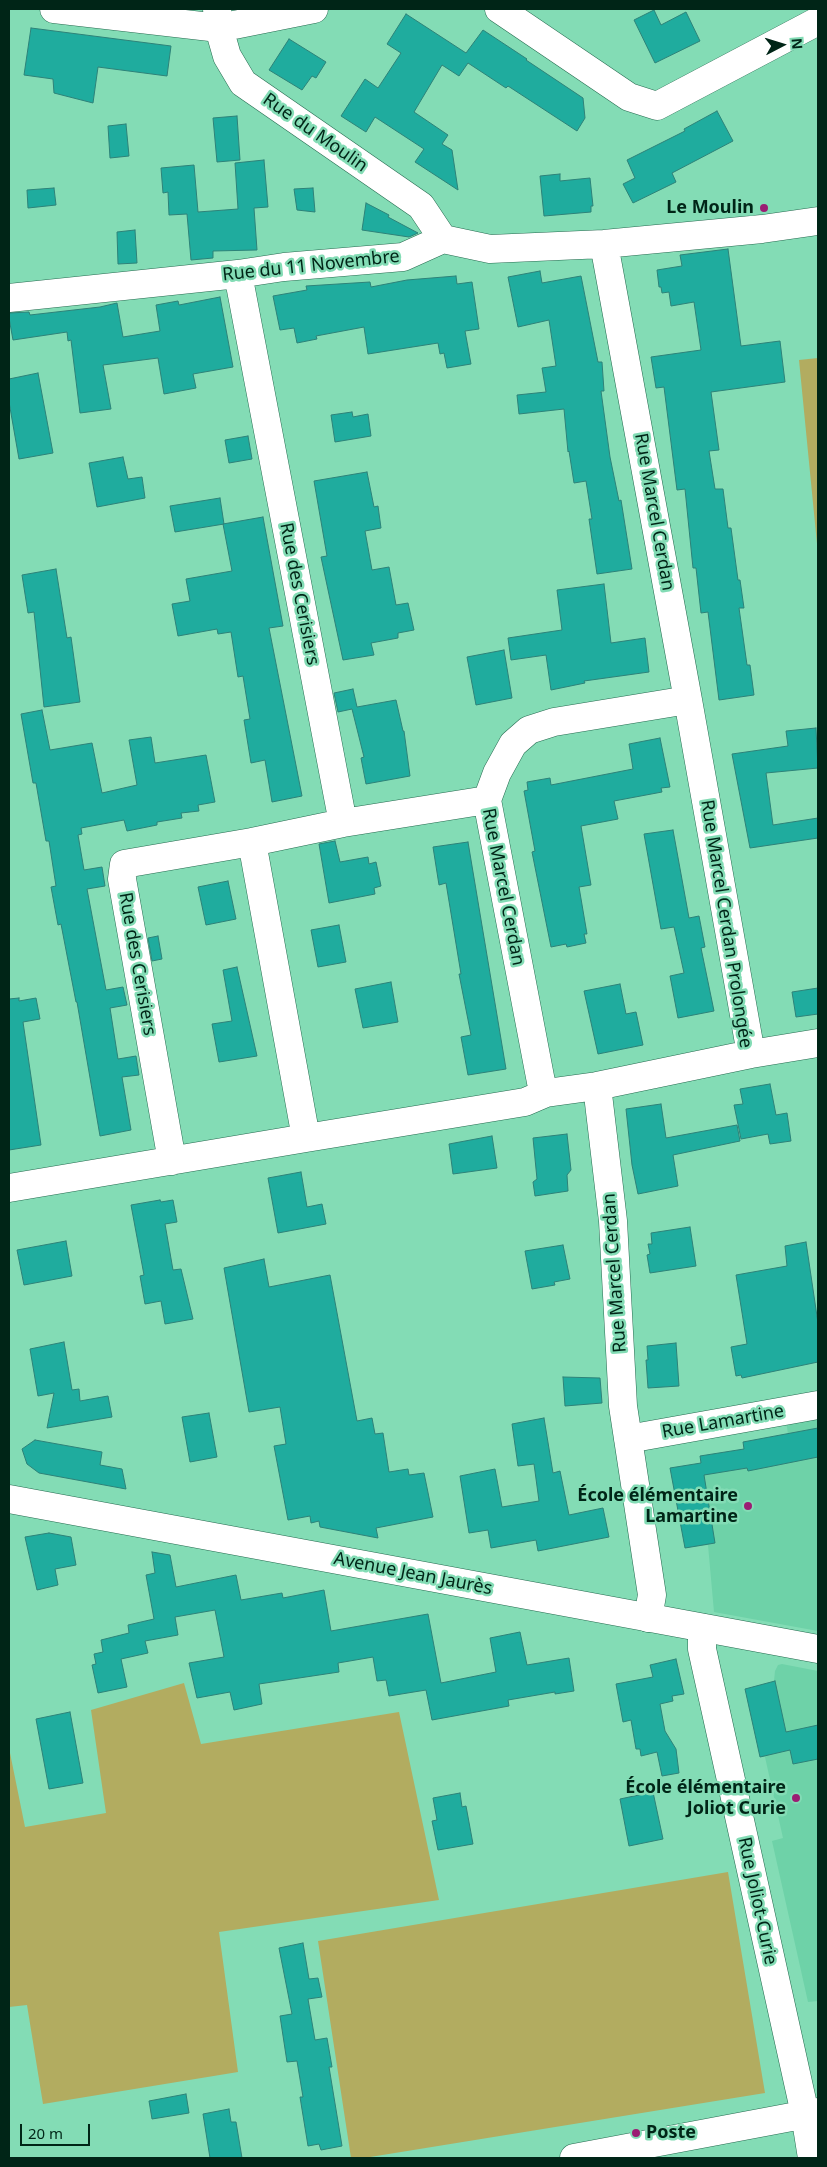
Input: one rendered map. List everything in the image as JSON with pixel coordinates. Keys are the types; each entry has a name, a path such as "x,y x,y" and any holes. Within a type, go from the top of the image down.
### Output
{"street":[{"path":"54,9 218,18 314,9"},
{"path":"500,9 629,97 657,106 818,21"},
{"name":"Rue du Moulin","path":"218,18 227,56 243,83 421,206 442,239"},
{"path":"442,239 490,249 604,244 762,230 818,221"},
{"name":"Rue du 11 Novembre","path":"9,298 238,274 284,267 403,257 442,239"},
{"name":"Rue Marcel Cerdan","path":"546,1093 537,1072 487,800 498,772 513,744 529,730 554,722 688,700 604,244"},
{"name":"Rue des Cerisiers","path":"172,1162 122,879 124,864 252,842 343,823 238,274"},
{"name":"Rue Marcel Cerdan Prolongée","path":"597,1086 751,1054 688,700"},
{"path":"343,823 487,800"},
{"path":"252,842 306,1138"},
{"path":"751,1054 818,1043"},
{"path":"9,1188 525,1102 546,1093 597,1086"},
{"name":"Rue Marcel Cerdan","path":"597,1086 613,1222 623,1406 652,1595 648,1618"},
{"name":"Rue Lamartine","path":"628,1439 818,1405"},
{"name":"Avenue Jean Jaurès","path":"9,1499 818,1649"},
{"name":"Rue Joliot-Curie","path":"702,1628 702,1649 811,2113 812,2158"},
{"path":"574,2158 811,2113"}],"shaded area":[{"path":"818,358 818,554 799,360"},
{"name":"École élémentaire Lamartine","path":"818,1416 818,1631 714,1612 708,1545 685,1548 670,1468 701,1463 700,1456 744,1449 743,1442 788,1434 786,1421"},
{"name":"École élémentaire Joliot Curie","path":"782,1664 818,1671 818,2001 808,2002 772,1841 783,1838 765,1757 760,1757 745,1689 774,1681 775,1671 778,1665"},
{"path":"184,1683 201,1744 399,1712 439,1900 219,1932 238,2072 43,2104 27,2005 9,2007 9,1748 25,1827 106,1813 91,1710"},
{"path":"728,1872 765,2093 364,2158 351,2158 318,1941"}],"building":[{"path":"654,10 661,25 686,12 700,41 655,63 634,20"},
{"path":"406,14 466,53 483,30 527,59 583,98 585,118 577,131 508,86 506,88 468,63 459,76 442,65 414,112 448,135 442,144 452,150 458,190 415,162 424,149 375,117 366,132 341,116 365,79 378,88 401,53 387,44"},
{"path":"31,28 171,46 167,76 98,67 93,103 54,93 53,79 24,75"},
{"path":"289,39 326,62 316,78 312,76 302,90 269,70"},
{"path":"717,111 733,141 672,173 676,182 633,203 623,184 635,178 627,160 685,131 684,129"},
{"path":"237,116 240,160 217,162 213,118"},
{"path":"126,124 129,156 110,158 108,126"},
{"path":"264,160 268,207 254,208 257,250 213,251 213,258 191,260 187,214 169,215 168,192 163,193 161,168 194,165 198,212 238,209 235,163"},
{"path":"560,174 560,181 590,178 593,206 591,206 591,212 544,216 540,176"},
{"path":"54,188 56,205 28,208 27,190"},
{"path":"313,188 315,212 297,210 294,189"},
{"path":"366,203 418,233 409,237 362,230"},
{"path":"135,230 137,263 118,264 117,232"},
{"path":"728,249 741,346 780,341 785,382 711,392 719,450 709,451 715,489 723,489 728,528 731,528 744,608 739,608 747,665 750,665 754,695 719,700 708,612 701,613 696,568 693,568 685,489 677,490 664,387 656,388 651,357 701,350 694,302 671,306 669,292 662,293 661,287 659,287 657,270 682,266 680,255"},
{"path":"540,271 542,283 581,276 598,362 602,362 604,391 601,391 610,457 619,501 621,500 632,569 597,574 586,481 574,483 568,452 564,409 519,414 517,395 546,392 542,368 556,366 549,320 518,327 508,277"},
{"path":"456,276 457,284 472,282 479,329 465,331 471,364 447,368 444,353 440,354 438,343 368,354 364,327 316,336 317,339 297,343 294,328 280,330 273,296 307,290 306,286 370,282 371,287 407,280"},
{"path":"220,297 233,367 193,374 196,388 164,394 158,358 103,365 111,409 80,413 71,340 68,341 67,332 13,340 9,318 9,313 29,312 30,315 100,307 117,303 123,337 160,331 156,305 178,301 179,305"},
{"path":"38,373 53,453 19,459 9,402 9,379"},
{"path":"352,412 353,417 368,414 371,436 335,442 331,415"},
{"path":"248,436 252,459 229,463 225,440"},
{"path":"123,457 128,479 142,477 145,498 97,507 89,463"},
{"path":"367,472 374,507 378,506 381,528 365,531 372,570 389,567 396,605 408,603 414,630 398,633 398,638 371,643 374,655 343,660 321,557 327,556 314,481"},
{"path":"220,498 224,524 175,532 170,506"},
{"path":"263,517 283,626 269,628 302,796 272,802 265,760 251,763 244,720 250,719 243,676 238,677 231,632 218,634 217,629 178,636 172,604 190,601 186,579 232,571 223,524"},
{"path":"56,569 67,638 71,637 80,702 44,707 34,612 28,613 22,575"},
{"path":"604,584 611,643 645,638 649,672 584,681 585,683 551,690 546,655 511,660 508,638 562,630 557,590"},
{"path":"504,650 512,698 476,705 467,657"},
{"path":"353,689 357,707 396,700 404,731 410,776 366,784 361,758 364,757 352,709 338,712 334,693"},
{"path":"42,710 50,750 92,743 102,793 137,785 129,740 151,737 155,763 206,755 215,802 198,805 199,811 181,813 182,818 157,822 157,825 127,831 124,820 81,828 82,834 78,835 84,870 102,867 105,886 87,889 106,990 123,987 127,1005 110,1008 118,1059 136,1056 139,1075 122,1077 131,1130 100,1136 77,1002 61,924 58,925 51,887 56,886 49,841 46,841 36,783 33,783 21,714"},
{"path":"816,728 818,768 766,773 773,825 818,818 818,838 750,848 732,754 788,746 786,731"},
{"path":"660,738 670,787 661,788 662,792 614,801 618,819 581,826 591,885 579,887 587,934 584,934 586,943 567,947 566,944 551,947 532,852 535,851 524,791 528,790 527,782 550,778 551,785 633,769 629,744"},
{"path":"673,830 689,918 699,916 705,947 701,948 714,1011 678,1018 670,976 684,973 674,927 661,929 644,834"},
{"path":"335,841 340,862 368,857 369,864 376,862 381,886 374,888 375,894 329,903 319,844"},
{"path":"468,842 506,1069 468,1075 461,1037 471,1035 459,974 461,974 446,883 439,885 433,847"},
{"path":"228,881 236,919 206,925 198,887"},
{"path":"339,925 346,962 318,967 311,930"},
{"path":"158,936 162,959 152,961 148,938"},
{"path":"237,967 257,1056 219,1062 212,1024 232,1021 223,970"},
{"path":"391,982 398,1022 363,1028 355,989"},
{"path":"620,984 626,1014 636,1012 643,1045 598,1054 584,991"},
{"path":"818,988 818,1014 796,1017 792,992"},
{"path":"19,998 19,1001 36,998 40,1019 23,1022 41,1145 9,1150 9,999"},
{"path":"770,1084 776,1115 787,1113 791,1141 770,1144 768,1134 741,1139 734,1105 743,1104 740,1089"},
{"path":"661,1104 666,1138 737,1125 740,1141 673,1155 678,1186 638,1194 632,1165 626,1109"},
{"path":"567,1134 571,1170 567,1175 568,1191 535,1196 533,1182 537,1179 533,1138"},
{"path":"492,1136 497,1168 453,1174 449,1144"},
{"path":"301,1172 307,1207 322,1204 326,1224 278,1233 268,1178"},
{"path":"160,1200 161,1202 173,1200 177,1222 165,1224 173,1270 181,1269 193,1319 165,1324 161,1301 145,1304 140,1276 144,1275 131,1205"},
{"path":"690,1227 696,1266 650,1273 647,1255 650,1254 648,1244 652,1244 651,1233"},
{"path":"66,1241 72,1276 24,1285 17,1250"},
{"path":"806,1242 818,1323 818,1362 742,1378 741,1375 736,1376 731,1347 747,1344 736,1275 787,1266 785,1246"},
{"path":"563,1245 570,1279 554,1282 555,1285 532,1289 525,1251"},
{"path":"264,1259 269,1287 330,1275 357,1421 372,1418 375,1434 383,1433 389,1472 408,1469 409,1475 424,1473 433,1517 376,1528 378,1538 320,1527 319,1521 311,1523 310,1516 288,1520 274,1446 286,1444 280,1407 249,1412 224,1268"},
{"path":"64,1342 72,1390 79,1389 80,1401 108,1396 112,1417 47,1428 54,1393 38,1396 30,1349"},
{"path":"676,1343 679,1386 648,1388 647,1346"},
{"path":"563,1377 600,1378 602,1403 565,1406"},
{"path":"209,1413 217,1457 190,1462 182,1417"},
{"path":"544,1418 553,1473 560,1471 569,1515 603,1508 609,1537 538,1551 536,1540 491,1548 488,1530 469,1533 460,1476 495,1469 502,1507 539,1501 534,1464 518,1466 512,1424"},
{"path":"818,1428 818,1457 748,1471 747,1468 704,1475 715,1543 685,1548 670,1468 701,1463 700,1456 744,1449 743,1442"},
{"path":"35,1440 102,1452 100,1465 122,1469 126,1489 39,1473 27,1464 22,1449"},
{"path":"49,1533 71,1537 76,1565 55,1569 58,1585 37,1590 25,1537"},
{"path":"152,1552 170,1555 176,1587 236,1575 241,1600 282,1593 283,1598 324,1590 331,1631 428,1614 441,1683 496,1672 490,1638 520,1632 527,1665 569,1658 574,1691 555,1694 555,1692 508,1700 509,1706 432,1720 426,1690 389,1696 386,1680 377,1681 373,1657 338,1663 339,1672 259,1684 262,1704 234,1710 230,1692 197,1698 189,1663 224,1657 215,1610 175,1617 178,1635 145,1641 148,1653 121,1659 127,1687 98,1693 92,1665 96,1664 94,1654 103,1652 101,1640 129,1633 128,1625 154,1619 146,1575 155,1573"},
{"path":"676,1659 684,1694 672,1696 673,1701 660,1704 665,1731 676,1749 679,1773 662,1776 657,1752 641,1756 640,1749 636,1749 631,1720 623,1722 616,1684 653,1677 650,1665"},
{"path":"775,1681 786,1732 818,1725 818,1759 793,1764 790,1750 760,1757 745,1689"},
{"path":"70,1712 83,1783 49,1789 36,1719"},
{"path":"653,1792 663,1839 629,1846 620,1799"},
{"path":"460,1793 462,1807 466,1806 473,1844 438,1850 432,1821 437,1820 433,1798"},
{"path":"303,1943 309,1979 318,1978 322,1997 308,1999 315,2040 327,2038 332,2067 329,2067 342,2146 321,2150 319,2144 308,2146 300,2097 303,2097 297,2061 287,2062 280,2016 292,2014 279,1948"},
{"path":"186,2094 189,2113 152,2119 149,2101"},
{"path":"229,2109 231,2122 236,2122 242,2158 210,2158 203,2114"}],"place":[{"name":"Le Moulin","path":"764,208"},
{"name":"École élémentaire Lamartine","path":"748,1506"},
{"name":"École élémentaire Joliot Curie","path":"796,1798"},
{"name":"Poste","path":"636,2133"}]}
